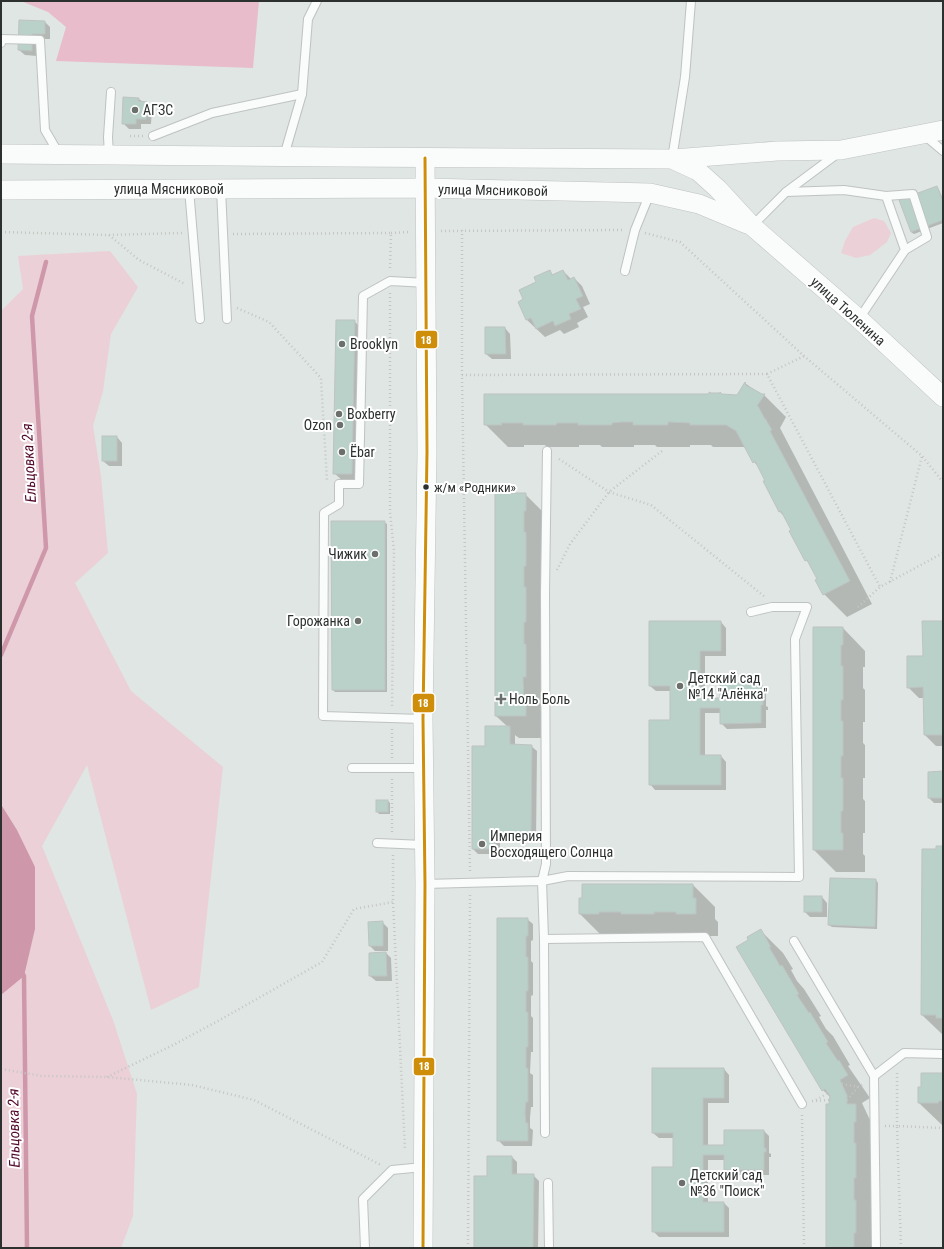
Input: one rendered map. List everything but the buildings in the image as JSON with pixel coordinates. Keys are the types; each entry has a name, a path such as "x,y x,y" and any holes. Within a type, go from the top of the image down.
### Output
{"street":[{"path":"1,154 672,159 777,151 841,150 943,130"},
{"path":"423,1248 414,1168 425,884 423,719 427,452 427,283 425,158"},
{"path":"672,159 698,171 718,189 752,226"},
{"name":"улица Мясниковой","path":"1,190 425,188 650,193 699,204 752,226"},
{"name":"улица Тюленина","path":"752,226 859,319 943,397"}],"lane":[{"path":"284,156 302,94 308,20 317,1"},
{"path":"672,159 685,77 691,1"},
{"path":"1,43 1,39 40,40 45,130 59,155"},
{"path":"108,155 111,92"},
{"path":"153,136 212,113 302,94"},
{"path":"923,134 943,151"},
{"path":"752,226 786,192 841,150"},
{"path":"189,189 194,233 200,319"},
{"path":"222,189 222,234 227,319"},
{"path":"786,192 844,190 886,196 913,194 927,237 905,250 859,319"},
{"path":"625,271 635,230 650,193"},
{"path":"886,196 905,250"},
{"path":"423,719 323,716 324,513 339,504 339,484 359,484 363,296 390,281 427,283"},
{"path":"545,1133 544,939 542,881 546,864 547,451"},
{"path":"425,884 542,881 568,876 737,874 799,877 795,639 807,607 772,607 751,612"},
{"path":"352,768 423,768"},
{"path":"377,843 424,844"},
{"path":"544,939 705,937 802,1104"},
{"path":"794,940 874,1076 876,1248"},
{"path":"874,1076 904,1053 943,1054"},
{"path":"365,1248 363,1199 392,1170 414,1168"},
{"path":"548,1183 549,1248"}],"path":[{"path":"468,1248 470,884 462,375 462,230 635,230 680,242 804,356 922,456 943,482"},
{"path":"1,232 108,235 194,233"},
{"path":"222,234 391,232 390,512 394,551 391,718 393,902 414,1168"},
{"path":"108,235 139,260 197,290"},
{"path":"227,303 269,322 321,378 327,483 339,484"},
{"path":"462,375 767,374 804,356"},
{"path":"767,374 880,587"},
{"path":"547,451 609,492 650,505 764,594 772,607"},
{"path":"546,594 570,544 609,492 662,451"},
{"path":"890,582 922,456"},
{"path":"858,607 880,587 943,554"},
{"path":"107,1077 218,1021 322,962 354,909 393,902"},
{"path":"897,1059 900,1248"},
{"path":"1,1069 42,1076 107,1077 192,1084 254,1100 392,1170"},
{"path":"847,1100 859,1087 874,1076"},
{"path":"842,1084 859,1087"},
{"path":"804,1248 802,1104 816,1100 828,1093"},
{"path":"816,1100 830,1100"},
{"path":"897,1126 943,1128"}],"shaded area":[{"path":"21,1 259,1 253,68 56,61 66,27 48,12"},
{"path":"874,218 884,221 891,233 887,242 870,255 856,258 841,253 845,241 853,227"},
{"path":"110,251 138,287 111,334 103,391 93,426 101,476 108,553 75,583 131,691 223,767 199,987 151,1010 87,765 42,846 113,1020 137,1094 133,1216 121,1248 1,1248 1,311 23,289 18,256"},
{"path":"1,801 2,806 17,830 35,867 35,929 24,976 1,995"}],"waterway":[{"name":"Ельцовка 2-я","path":"1,655 46,548 32,316 46,262"},
{"name":"Ельцовка 2-я","path":"21,971 24,976 27,1248"}],"transit line":[{"name":"18","path":"423,1248 425,884 423,719 427,452 425,158"}],"place":[{"name":"АГЗС","path":"135,110"},
{"name":"Brooklyn","path":"342,344"},
{"name":"Boxberry","path":"339,414"},
{"name":"Ozon","path":"340,425"},
{"name":"Ёbar","path":"342,452"},
{"name":"ж/м «Родники»","path":"426,487"},
{"name":"Чижик","path":"375,554"},
{"name":"Горожанка","path":"358,621"},
{"name":"Детский сад №14 \"Алёнка\"","path":"680,686"},
{"name":"Ноль Боль","path":"501,699"},
{"name":"Империя Восходящего Солнца","path":"482,844"},
{"name":"Детский сад №36 \"Поиск\"","path":"682,1183"}]}
